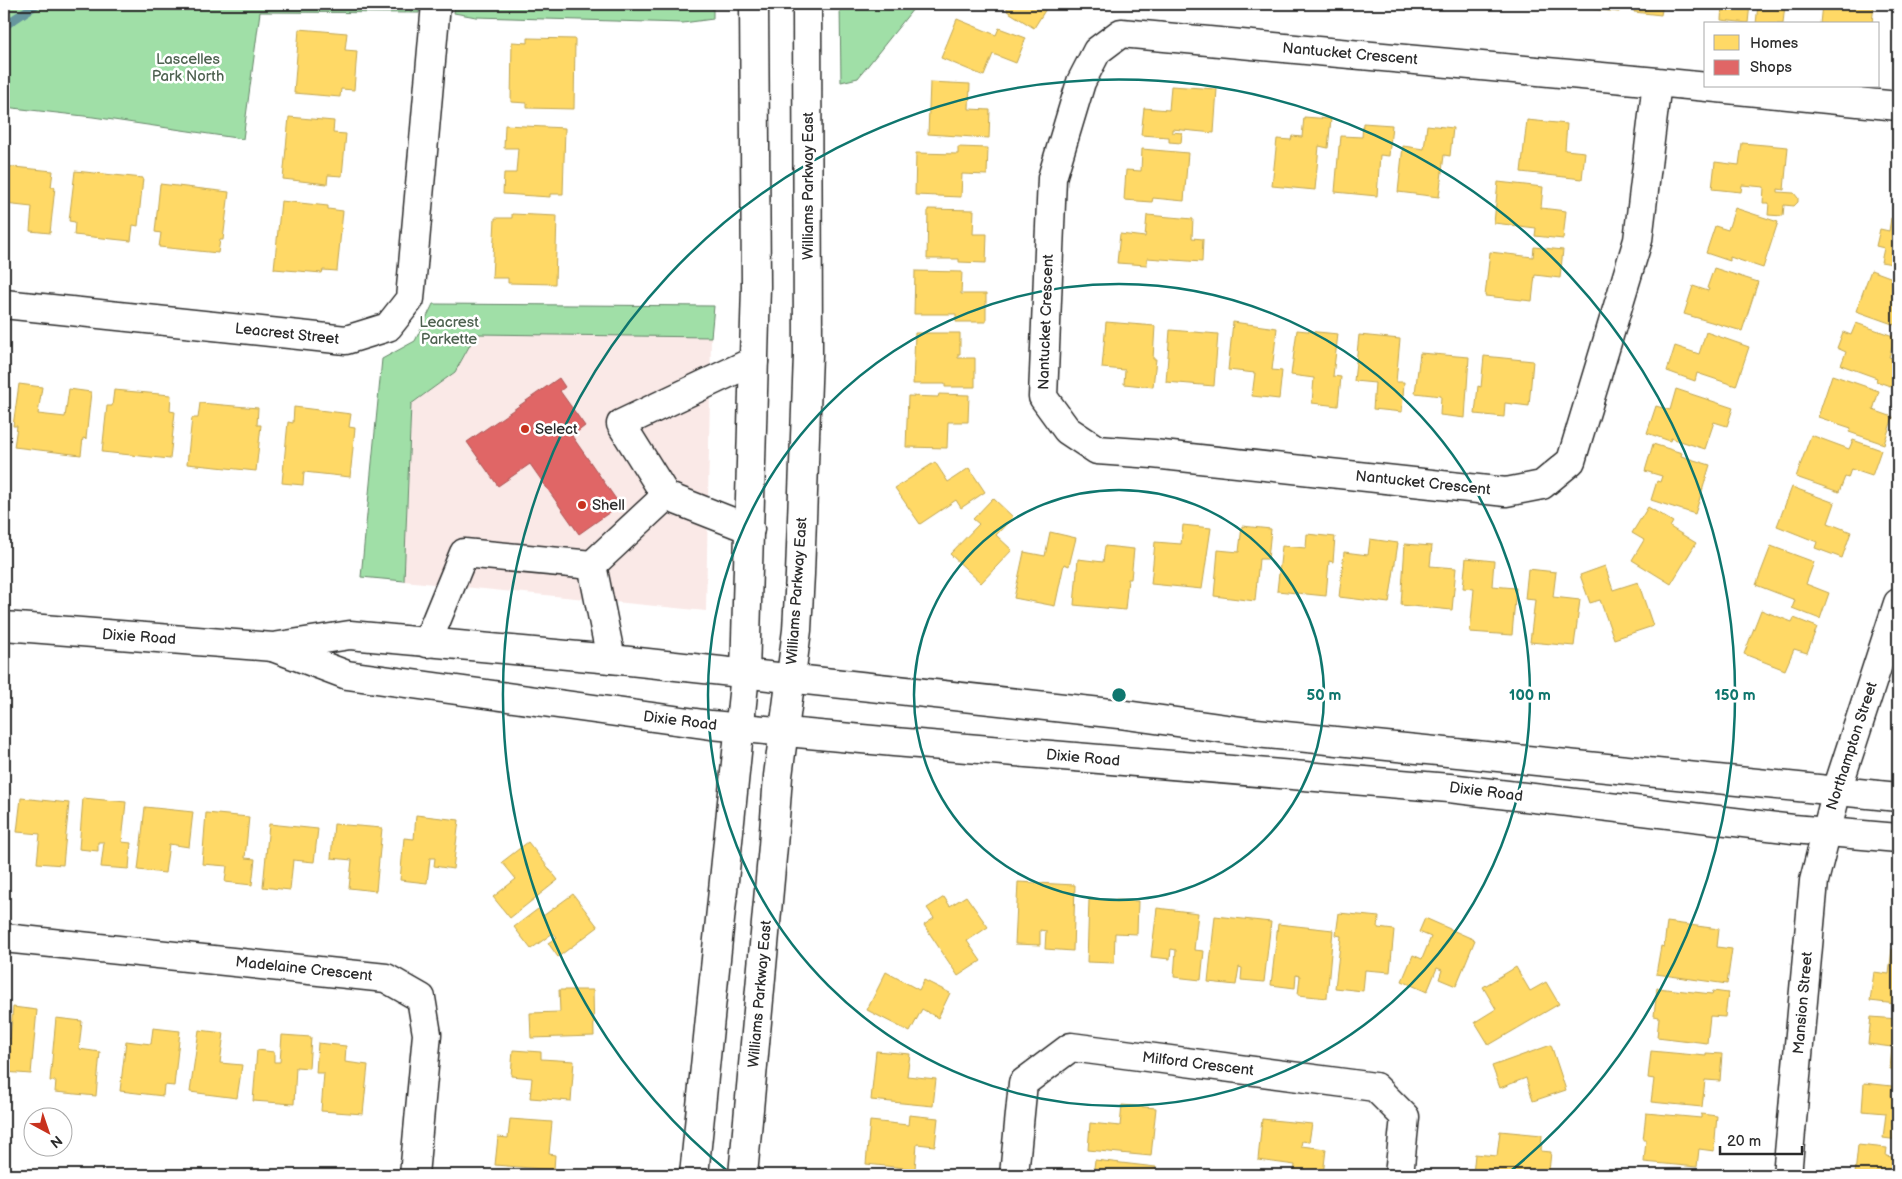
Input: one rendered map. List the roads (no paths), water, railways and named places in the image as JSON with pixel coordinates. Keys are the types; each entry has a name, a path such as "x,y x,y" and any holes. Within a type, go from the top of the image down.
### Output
{"main road":[{"name":"Leacrest Street","path":"4,304 346,340 388,327 410,298 436,4"},
{"path":"694,1175 745,674 756,286 754,4"},
{"name":"Williams Parkway East","path":"743,1175 783,732 797,630 808,355 807,4"},
{"name":"Nantucket Crescent","path":"1657,82 1638,240 1571,461 1542,485 1506,492 1097,450 1067,430 1043,397 1052,178 1081,82 1097,51 1121,33 1657,82 1704,87"},
{"name":"Nantucket Crescent","path":"1717,88 1898,106"},
{"path":"750,529 666,496 621,424 754,361"},
{"path":"427,643 464,553 592,565 666,496"},
{"path":"592,565 610,659"},
{"name":"Northampton Street","path":"1826,832 1837,790 1898,603"},
{"name":"Dixie Road","path":"4,626 274,647 350,635 610,659 1119,714 1256,732 1898,796"},
{"name":"Dixie Road","path":"274,647 347,675 711,726 1449,788 1774,827 1898,838"},
{"name":"Mansion Street","path":"1787,1175 1814,881 1826,832"},
{"name":"Madelaine Crescent","path":"4,938 386,978 421,998 427,1034 414,1175"},
{"name":"Milford Crescent","path":"1014,1175 1023,1083 1071,1047 1375,1087 1405,1117 1399,1175"}],"waterway":[{"path":"4,26 37,4"}],"place":[{"name":"Select","path":"525,429"},
{"name":"Shell","path":"582,505"}],"park label":[{"name":"Lascelles Park North","path":"188,68"},
{"name":"Leacrest Parkette","path":"449,330"}]}
